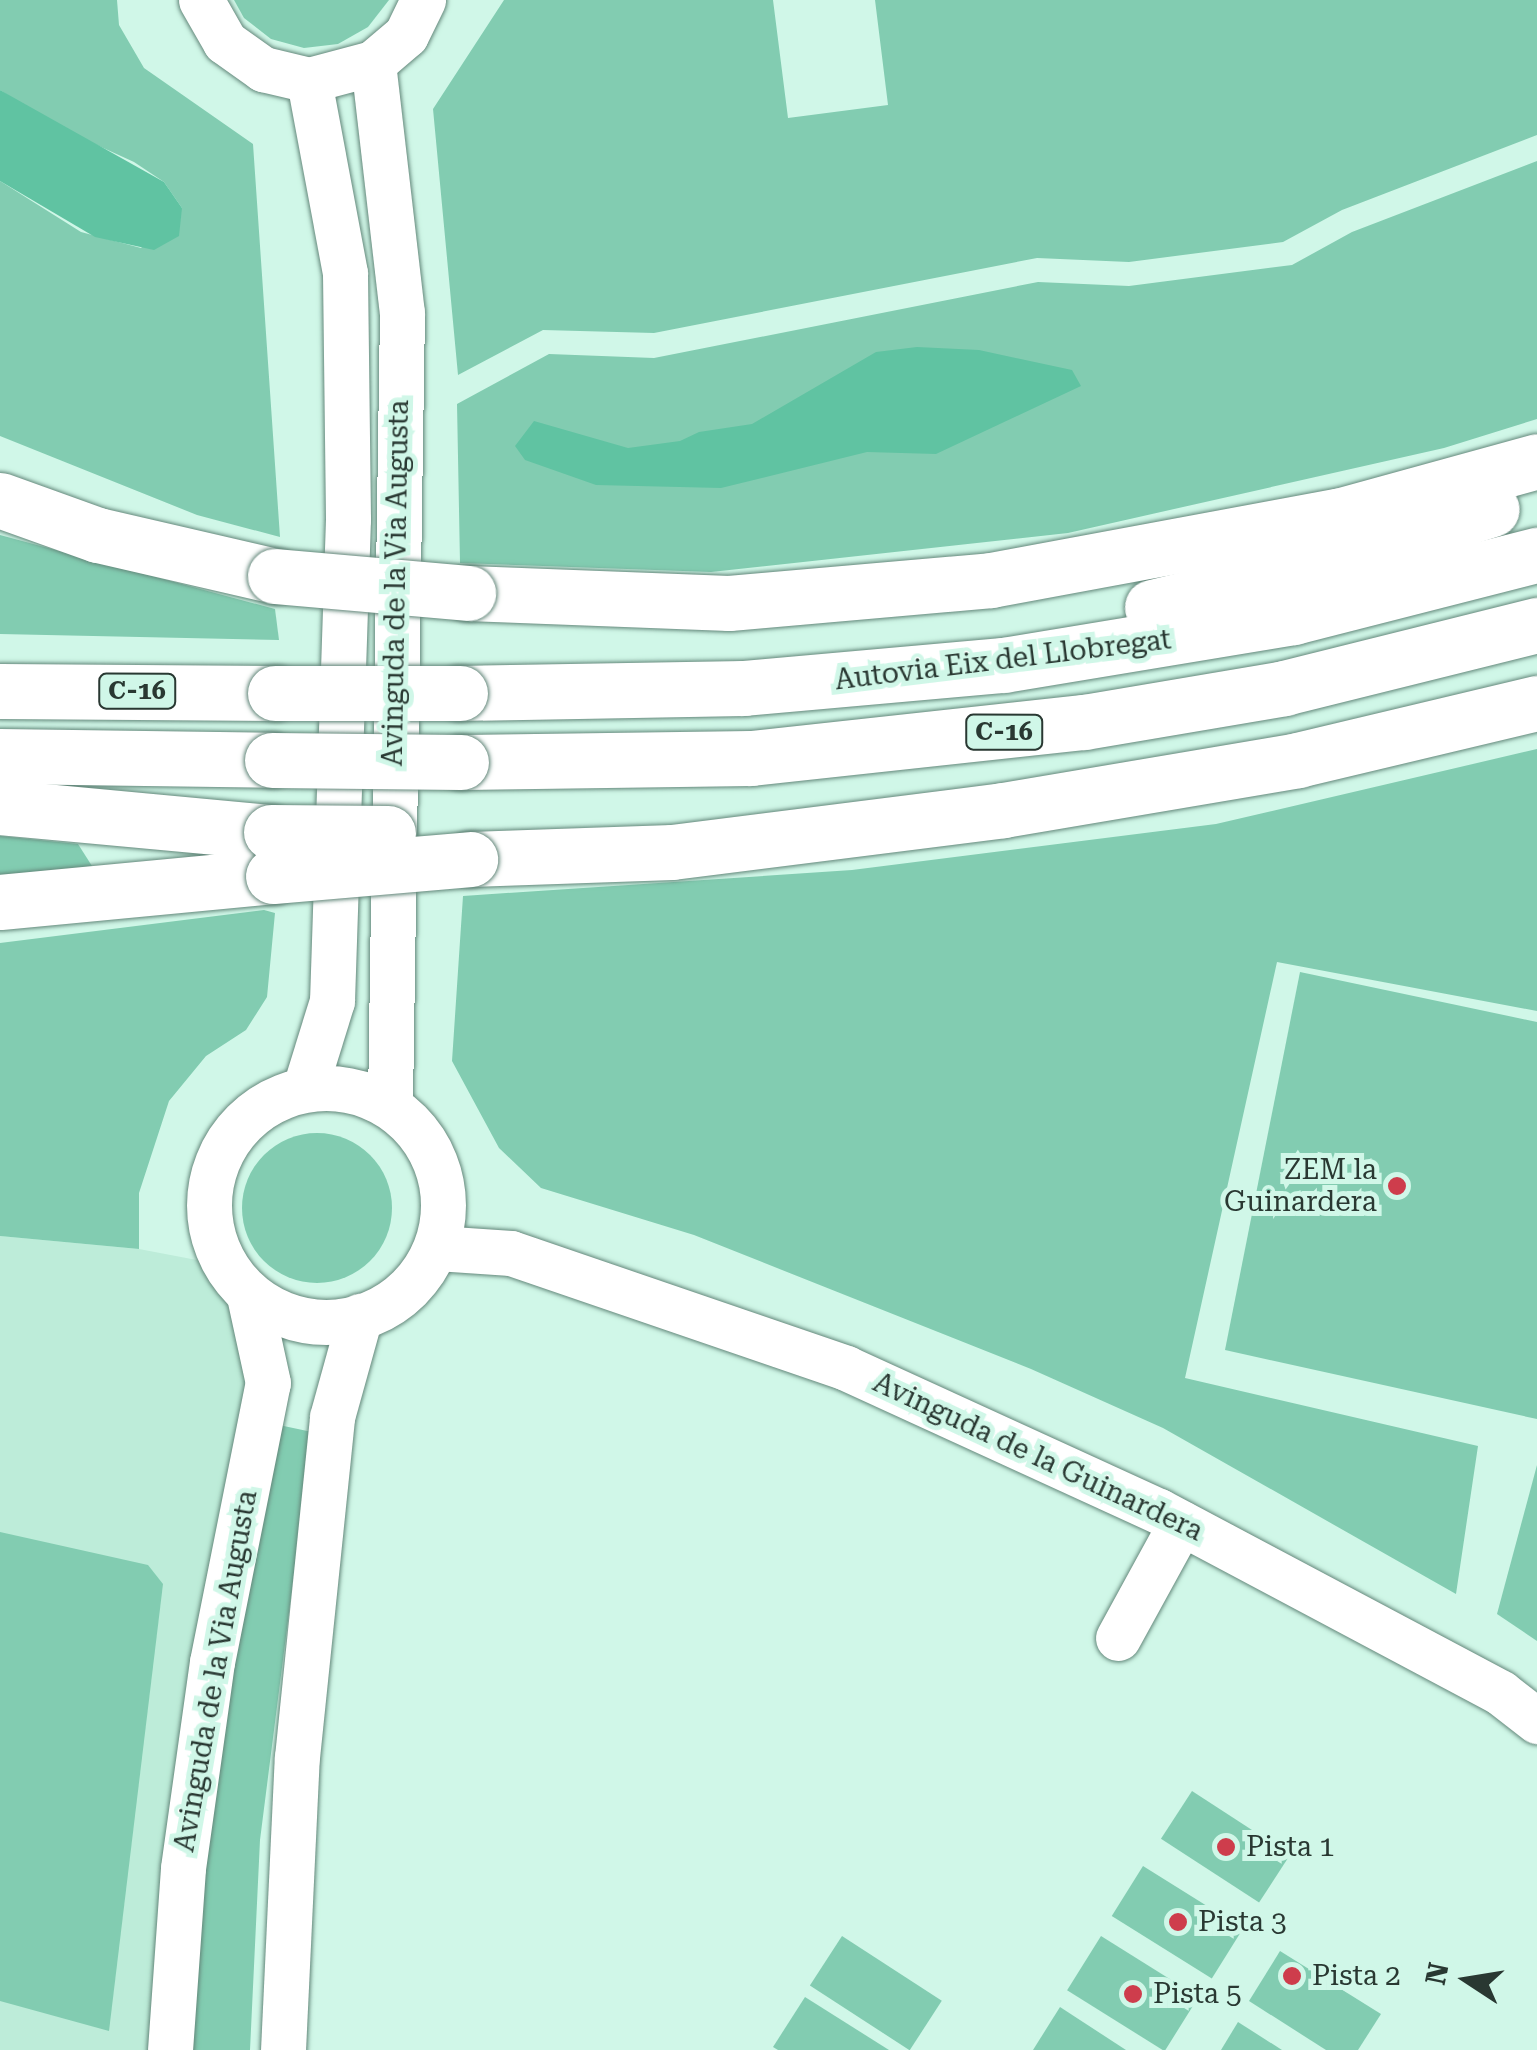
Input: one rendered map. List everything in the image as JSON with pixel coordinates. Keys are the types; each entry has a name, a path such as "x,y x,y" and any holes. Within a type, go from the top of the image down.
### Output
{"highway":[{"path":"0,500 98,535 275,576 468,594 729,602 990,580 1302,524 1537,462"},
{"path":"0,487 98,535"},
{"path":"800,685 1183,600 1381,547 1537,491"},
{"name":"Autovia Eix del Llobregat","path":"0,691 460,693 800,685 1123,648 1293,616 1537,555"},
{"name":"C-16","path":"0,756 460,762 751,758 1084,722 1284,688 1537,625"},
{"path":"0,902 272,854 469,847 672,852 1149,788 1537,703"},
{"path":"0,806 100,817 272,854"}],"street":[{"path":"201,0 238,51 263,70 309,80 373,63 406,34 424,0"},
{"name":"Avinguda de la Via Augusta","path":"373,63 402,312 390,1105"},
{"name":"Avinguda de la Via Augusta","path":"304,1088 332,1001 348,519 345,273 309,80"},
{"path":"304,1088 345,1088 390,1105 419,1132 440,1172 444,1218 436,1248 409,1290 360,1316 310,1324 250,1296 223,1265 208,1219 213,1170 235,1129 272,1100 304,1088"},
{"name":"Avinguda de la Guinardera","path":"440,1172 511,1253"},
{"name":"Avinguda de la Guinardera","path":"436,1248 511,1253 846,1368 1181,1522 1501,1693 1537,1721"},
{"name":"Avinguda de la Via Augusta","path":"170,2050 183,1868 209,1680 268,1383 250,1296"},
{"path":"283,2050 297,1756 332,1417 360,1316"},
{"path":"1118,1638 1181,1522"}],"shaded area":[{"path":"0,0 117,0 119,25 144,68 253,144 280,537 197,515 0,436 0,181 81,232 141,248 182,208 164,182 134,162 53,125 0,90"},
{"path":"234,0 389,0 368,27 338,44 304,48 271,39 244,18"},
{"path":"504,0 773,0 788,118 888,105 875,0 1537,0 1537,135 1342,210 1283,242 1129,262 1037,258 654,333 543,330 458,375 433,109"},
{"path":"1537,161 1537,419 1444,448 1068,533 711,572 460,563 457,404 549,354 654,358 1038,282 1129,286 1292,265 1352,232"},
{"path":"0,535 275,609 279,640 0,634"},
{"path":"1537,749 1537,1011 1277,962 1185,1378 1478,1446 1456,1594 1163,1428 1031,1369 694,1235 541,1188 499,1148 452,1061 463,896 852,870 1216,824"},
{"path":"0,836 78,844 92,866 0,882"},
{"path":"264,910 275,913 267,997 246,1030 206,1056 169,1101 139,1193 139,1249 0,1236 0,943"},
{"name":"ZEM la Guinardera","path":"1300,972 1537,1022 1537,1419 1225,1350"},
{"path":"317,1133 346,1139 370,1155 386,1179 392,1208 386,1237 370,1261 346,1277 317,1283 288,1277 264,1261 248,1237 242,1208 248,1179 264,1155 288,1139"},
{"path":"0,1236 139,1249 223,1265 249,1296 268,1383 170,2050 0,2050"},
{"path":"279,1425 312,1432 260,1840 250,2050 184,2050 218,1723"},
{"path":"1537,1465 1537,1641 1497,1614"},
{"path":"0,1532 148,1565 163,1584 109,2031 0,2001"},
{"name":"Pista 1","path":"1192,1791 1290,1855 1259,1903 1161,1839"},
{"name":"Pista 3","path":"1143,1866 1243,1929 1212,1979 1112,1916"},
{"path":"842,1936 942,2001 909,2050 810,1985"},
{"name":"Pista 5","path":"1101,1936 1199,1997 1163,2050 1067,1990"},
{"name":"Pista 2","path":"1280,1951 1381,2014 1358,2050 1326,2050 1249,2001"},
{"path":"805,1997 889,2050 773,2047"},
{"path":"1060,2007 1126,2050 1033,2050"},
{"path":"1238,2022 1282,2050 1221,2050"}],"green space":[{"path":"0,90 164,182 182,208 179,236 154,250 95,237 0,181"},
{"path":"917,347 979,350 1072,370 1081,386 936,454 867,452 721,488 596,485 525,460 515,446 534,421 628,448 680,441 699,432 752,424 876,352"}],"place":[{"name":"ZEM la Guinardera","path":"1397,1186"},
{"name":"Pista 1","path":"1226,1847"},
{"name":"Pista 3","path":"1178,1922"},
{"name":"Pista 2","path":"1292,1976"},
{"name":"Pista 5","path":"1133,1994"}]}
